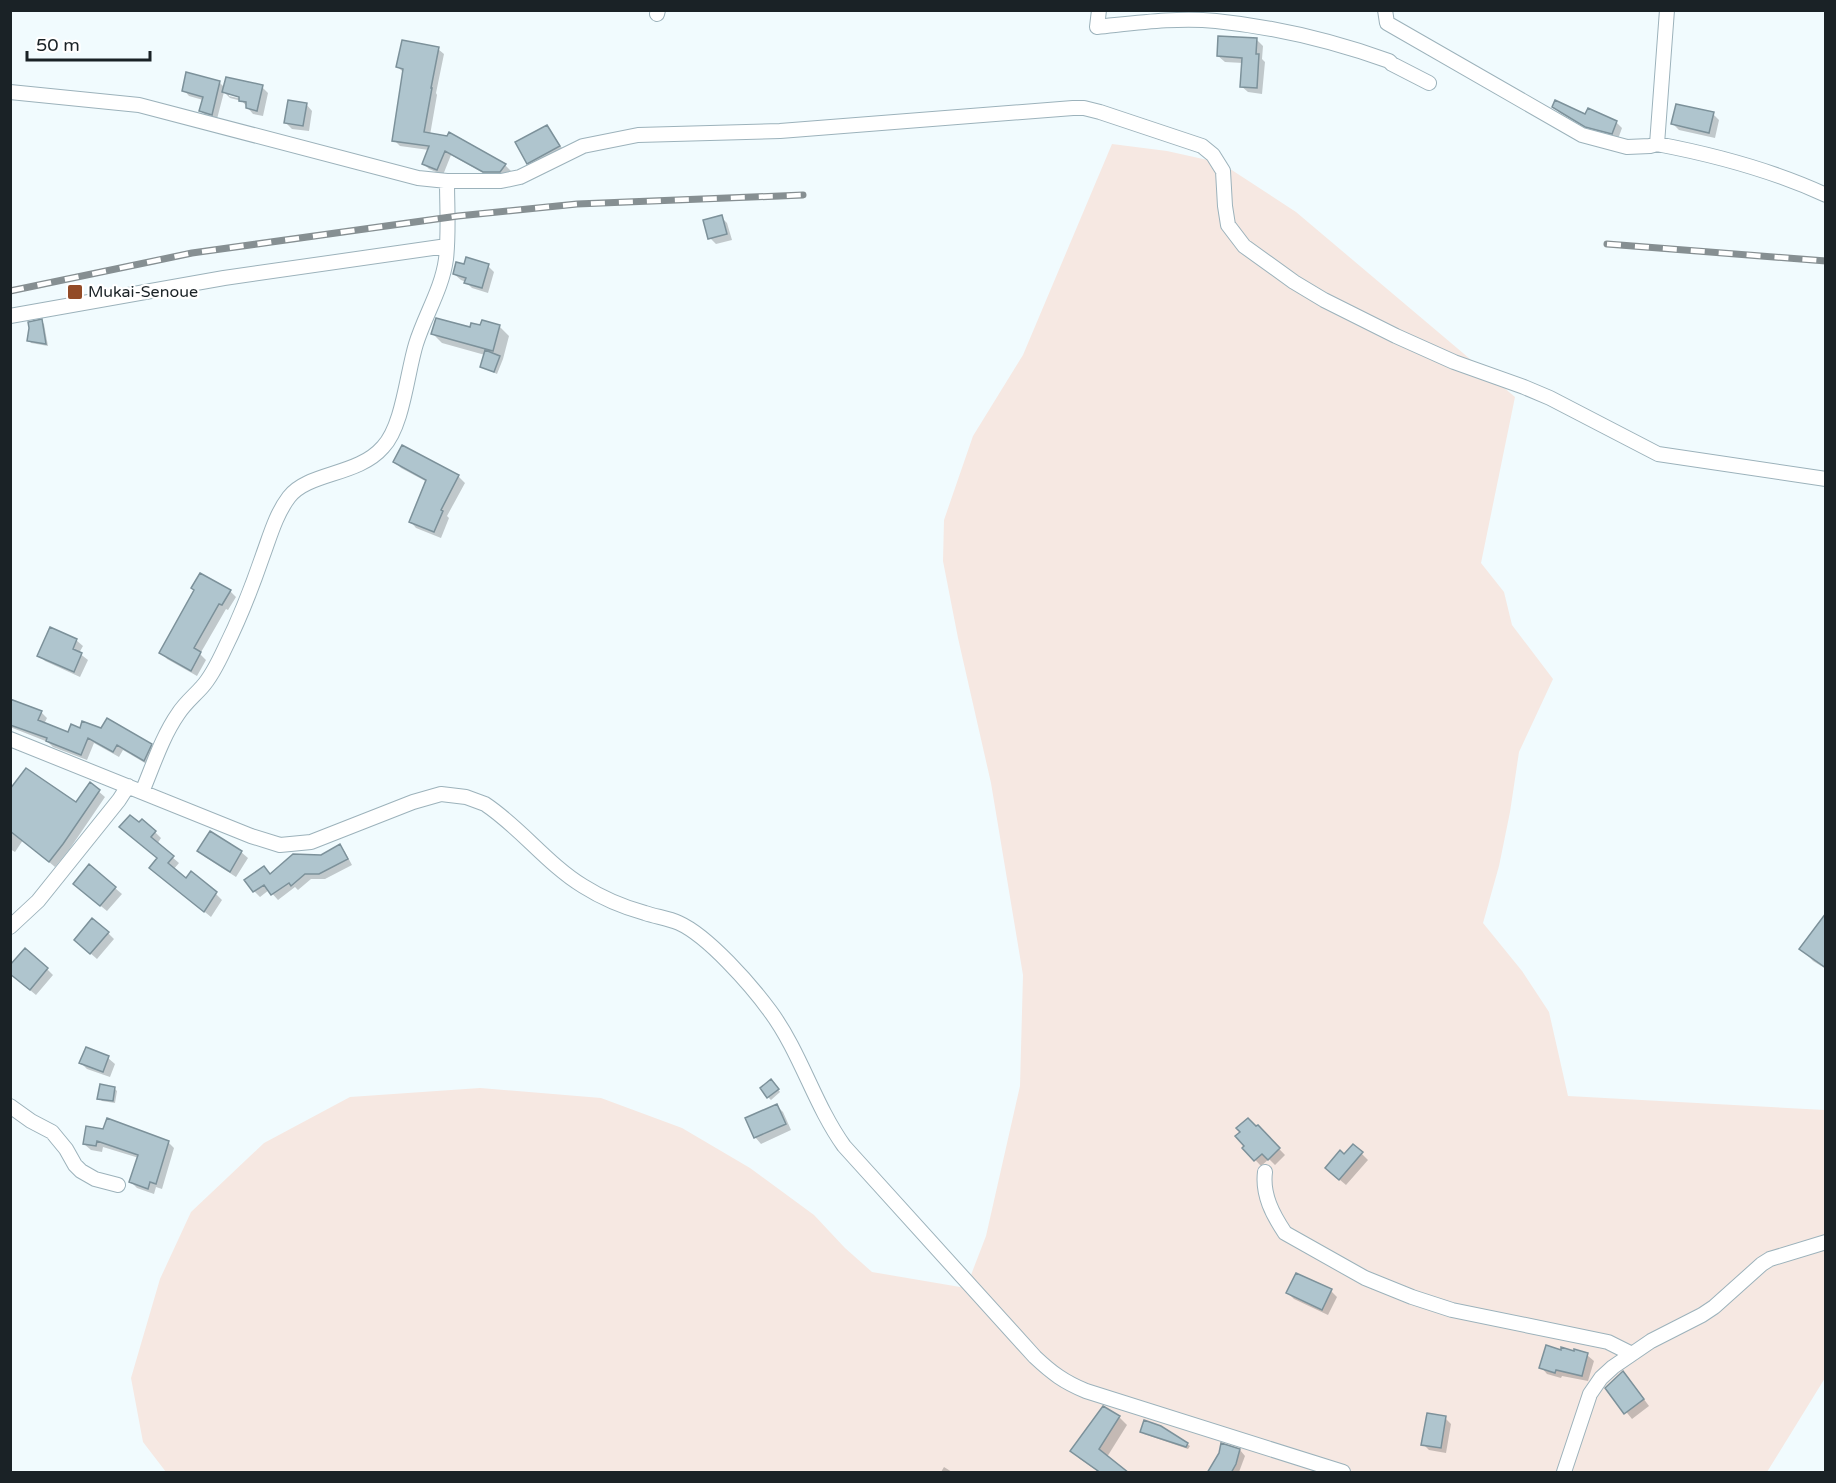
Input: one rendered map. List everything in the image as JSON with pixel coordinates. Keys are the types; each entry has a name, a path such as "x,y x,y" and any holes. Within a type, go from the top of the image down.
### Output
{"street":[{"path":"1099,10 1097,27 1156,21 1215,21 1298,34 1344,45 1389,61 1429,83"},
{"path":"1385,10 1387,23 1582,135 1601,142 1628,147 1657,144 1714,155 1753,166 1826,195"},
{"path":"1657,144 1667,10"},
{"path":"10,92 139,105 418,178 447,182 501,181 520,177 583,146 638,135 780,131 1084,108 1202,146 1213,155 1223,171 1228,225 1245,246 1294,282 1396,336 1454,362 1541,394 1658,454 1826,479"},
{"path":"142,792 168,730 188,701 214,671 243,609 274,527 290,496 303,485 362,463 383,448 392,435 416,344 444,273 447,246 447,182"},
{"path":"10,316 224,278 447,246"},
{"path":"10,739 262,840 280,845 311,842 413,802 441,794 466,797 485,804 582,886 616,904 645,914 667,918 682,925 716,950 771,1011 805,1072 834,1132 844,1146 1049,1370 1066,1383 1086,1391 1343,1473"},
{"path":"10,927 38,901 128,786"},
{"path":"10,1106 52,1132 81,1172 95,1179 118,1185"},
{"path":"1265,1172 1267,1198 1277,1222 1285,1233 1365,1278 1452,1310 1608,1342 1632,1354"},
{"path":"1563,1473 1590,1394 1601,1378 1613,1367 1652,1341 1702,1316 1770,1259 1826,1242"}],"shaded area":[{"path":"1112,144 1167,151 1221,163 1296,212 1515,397 1481,563 1504,592 1512,625 1553,679 1519,752 1499,866 1483,923 1522,971 1549,1012 1568,1096 1825,1110 1825,1378 1767,1472 166,1472 143,1442 131,1378 160,1279 191,1212 264,1143 350,1097 480,1088 601,1098 682,1128 750,1168 814,1215 845,1248 872,1272 966,1288 986,1236 1020,1086 1023,975 991,783 943,561 944,520 973,436 1023,355"}],"building":[{"path":"1218,36 1257,38 1256,54 1259,54 1257,88 1240,87 1242,58 1217,56"},
{"path":"402,40 439,47 424,132 447,136 449,132 506,164 500,172 483,172 445,151 437,170 422,164 429,146 392,141 403,69 396,67"},
{"path":"186,72 220,81 212,115 199,111 203,97 182,91"},
{"path":"226,77 263,85 257,111 246,108 246,102 239,101 239,97 222,92"},
{"path":"288,100 307,103 303,126 284,123"},
{"path":"1555,100 1585,114 1588,108 1617,121 1612,134 1585,127 1552,107"},
{"path":"1676,104 1714,112 1709,133 1671,124"},
{"path":"547,125 560,146 527,164 515,142"},
{"path":"722,215 727,234 708,239 703,220"},
{"path":"466,257 489,264 482,288 464,283 466,278 453,274 456,262 464,264"},
{"path":"436,318 470,327 471,323 480,325 482,320 500,325 493,351 431,334"},
{"path":"42,319 46,344 27,341 28,322"},
{"path":"485,350 500,356 494,372 480,367"},
{"path":"402,445 459,475 441,510 443,511 434,532 409,522 426,480 393,462"},
{"path":"200,573 231,590 222,605 219,604 194,648 201,652 191,671 159,653 194,590 191,588"},
{"path":"50,627 77,639 73,649 82,653 74,672 37,656"},
{"path":"10,699 42,711 38,720 68,732 71,724 80,728 82,721 101,728 107,718 152,744 144,761 117,745 113,752 88,738 81,755 46,741 47,738 10,725"},
{"path":"26,768 76,802 90,782 100,790 49,862 10,831 10,789"},
{"path":"130,815 139,822 142,819 156,831 151,837 174,856 168,863 186,878 191,871 217,892 204,912 149,868 157,858 119,827"},
{"path":"210,831 242,851 230,872 197,851"},
{"path":"340,844 348,859 319,874 305,874 291,886 289,883 271,895 264,885 253,892 244,880 264,866 270,874 293,854 321,855"},
{"path":"89,864 116,887 100,906 73,884"},
{"path":"1826,913 1826,968 1799,949"},
{"path":"92,918 109,932 90,954 74,940"},
{"path":"25,948 48,968 30,990 10,974 10,965"},
{"path":"86,1047 109,1056 103,1072 79,1063"},
{"path":"771,1079 779,1089 767,1098 760,1088"},
{"path":"100,1084 115,1087 113,1101 97,1099"},
{"path":"777,1104 786,1124 754,1138 745,1118"},
{"path":"107,1118 169,1141 156,1184 150,1182 148,1189 129,1182 138,1155 97,1141 96,1146 83,1144 86,1126 103,1129"},
{"path":"1248,1118 1280,1148 1268,1160 1262,1154 1254,1161 1235,1136 1240,1132 1236,1128"},
{"path":"1353,1144 1363,1152 1339,1180 1325,1168 1340,1150 1344,1154"},
{"path":"1296,1273 1332,1289 1322,1310 1286,1293"},
{"path":"1546,1345 1561,1350 1561,1347 1588,1353 1582,1376 1556,1370 1555,1373 1539,1368"},
{"path":"1623,1371 1644,1399 1624,1414 1605,1388"},
{"path":"1103,1406 1120,1416 1099,1449 1129,1473 1101,1473 1070,1451"},
{"path":"1427,1413 1446,1416 1441,1448 1421,1445"},
{"path":"1144,1420 1161,1426 1188,1443 1186,1447 1140,1432"},
{"path":"1221,1443 1240,1449 1236,1464 1231,1473 1207,1473 1219,1453"}],"railway":[{"path":"10,291 192,253 458,216 577,204 803,195"},
{"path":"1607,244 1826,261"}],"place":[{"name":"Mukai-Senoue","path":"75,292"}]}
